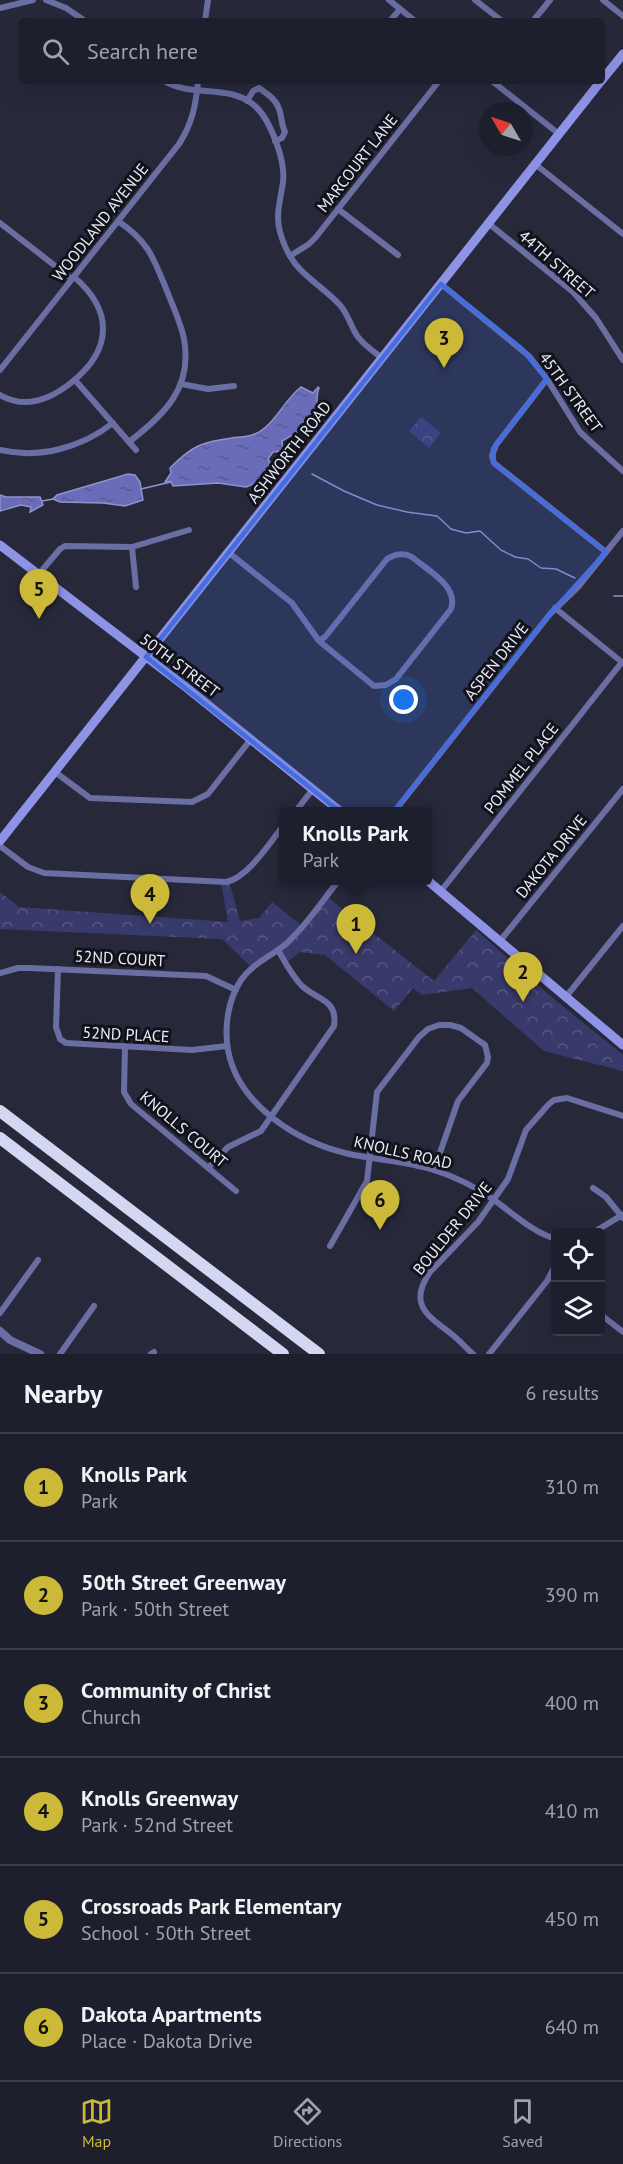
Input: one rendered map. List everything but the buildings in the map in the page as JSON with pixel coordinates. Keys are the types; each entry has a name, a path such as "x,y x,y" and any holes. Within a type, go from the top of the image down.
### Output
{"highway":[{"path":"0,1111 319,1354"},
{"path":"0,1138 283,1354"}],"main road":[{"name":"ASHWORTH ROAD","path":"605,76 623,54"},
{"name":"ASHWORTH ROAD","path":"0,841 599,84"},
{"name":"50TH STREET","path":"0,544 335,807"},
{"path":"432,884 623,1045"}],"street":[{"path":"0,8 33,0"},
{"path":"205,18 208,0"},
{"path":"389,0 411,18"},
{"path":"475,0 498,18"},
{"path":"535,18 550,0"},
{"path":"603,0 623,16"},
{"path":"49,1 66,8 81,18"},
{"path":"392,18 400,9"},
{"path":"170,84 177,88 229,93 247,101 264,116 275,141 284,174 278,220 290,256 302,273 341,306 358,336 382,358"},
{"name":"WOODLAND AVENUE","path":"0,370 188,130 196,106 198,84"},
{"name":"MARCOURT LANE","path":"290,256 309,244 437,84"},
{"path":"496,84 559,134"},
{"path":"247,101 253,91 259,88 279,107 281,124 285,132 282,138 275,141"},
{"path":"535,164 623,234"},
{"path":"338,209 398,255"},
{"path":"118,221 145,243 153,256 184,338 186,357 181,384 173,400 163,414 129,442"},
{"path":"0,223 92,294 98,305 103,329 98,353 92,363 56,394 33,402 15,401 0,395"},
{"name":"44TH STREET","path":"488,223 573,291 596,318 623,360"},
{"name":"45TH STREET","path":"441,284 521,348 538,365 580,432 623,471"},
{"path":"547,379 496,445 492,456 494,462 606,552"},
{"path":"75,380 136,450"},
{"path":"181,384 208,389 234,386"},
{"path":"0,450 33,453 57,450 97,435 113,423"},
{"path":"38,574 65,546 132,547 189,530"},
{"name":"ASPEN DRIVE","path":"398,807 555,608 578,587 623,531"},
{"path":"132,547 136,587"},
{"path":"228,552 292,603 319,641 374,686 387,685 396,679 451,609 452,592 412,557 396,554 387,559 325,637 319,641"},
{"path":"555,608 622,662"},
{"name":"POMMEL PLACE","path":"441,891 622,662"},
{"path":"55,772 90,798 197,801 208,794 251,740"},
{"path":"299,807 313,789"},
{"name":"DAKOTA DRIVE","path":"500,941 623,789"},
{"path":"0,846 28,867 44,873 226,882 245,873 279,831"},
{"path":"272,1116 243,1088 232,1067 227,1046 227,1019 236,990 252,968 278,950 302,927 335,885"},
{"path":"565,998 623,926"},
{"path":"208,1168 228,1147 261,1131 334,1026 334,1012 329,1004 299,982 278,950"},
{"name":"52ND COURT","path":"0,973 18,968 206,976 236,990"},
{"name":"52ND PLACE","path":"58,969 56,1027 60,1039 66,1043 192,1050 227,1046"},
{"path":"330,1246 367,1181 377,1092 428,1029 439,1025 450,1025 461,1028 482,1041 488,1050 487,1063 458,1101 434,1170"},
{"name":"KNOLLS COURT","path":"125,1047 123,1086 131,1104 236,1191"},
{"name":"BOULDER DRIVE","path":"473,1354 430,1318 424,1308 421,1294 424,1281 478,1222 494,1200 508,1179 526,1130 548,1105 559,1098 567,1098 623,1116"},
{"name":"KNOLLS ROAD","path":"272,1116 287,1127 321,1145 347,1154 434,1170 460,1180 494,1200 538,1232 551,1237"},
{"path":"593,1188 606,1197 622,1216 602,1228"},
{"path":"0,1313 38,1260"},
{"path":"489,1354 551,1279"},
{"path":"60,1354 94,1306"},
{"path":"605,1318 623,1332"},
{"path":"0,1332 10,1340 40,1354"}],"highlighted area":[{"path":"441,284 521,348 547,379 493,449 494,463 606,552 550,614 373,838 146,657"}],"green space":[{"path":"421,417 441,433 429,448 409,431"},
{"path":"229,881 240,921 259,918 272,902 302,926 326,896 434,981 476,930 549,995 623,1055 623,1071 544,1051 472,988 422,995 413,988 394,1011 325,955 300,952 286,963 278,951 252,968 222,939 0,929 0,892 19,907 228,922 221,882"}],"water":[{"path":"301,387 313,393 319,388 314,414 303,428 282,441 283,451 273,452 268,459 271,464 258,482 246,487 218,483 173,486 171,482 165,482 171,473 170,468 198,446 212,441 249,436 262,430"},
{"path":"128,474 135,475 140,482 143,500 125,506 60,502 53,499 57,495"},
{"path":"0,495 40,497 43,505 30,512 31,507 21,505 0,511"}],"waterway":[{"path":"281,450 288,456"},
{"path":"312,474 377,505 437,516 451,529 466,533 480,531 501,550 515,557 528,559 541,568 556,569 575,578"},
{"path":"141,489 171,482"},
{"path":"42,501 53,499"},
{"path":"614,596 623,596"}],"place":[{"name":"Community of Christ","path":"444,368"},
{"name":"Crossroads Park Elementary","path":"39,619"},
{"name":"Knolls Greenway","path":"150,924"},
{"name":"Knolls Park","path":"356,954"},
{"name":"50th Street Greenway","path":"523,1002"},
{"name":"Dakota Apartments","path":"380,1230"}]}
